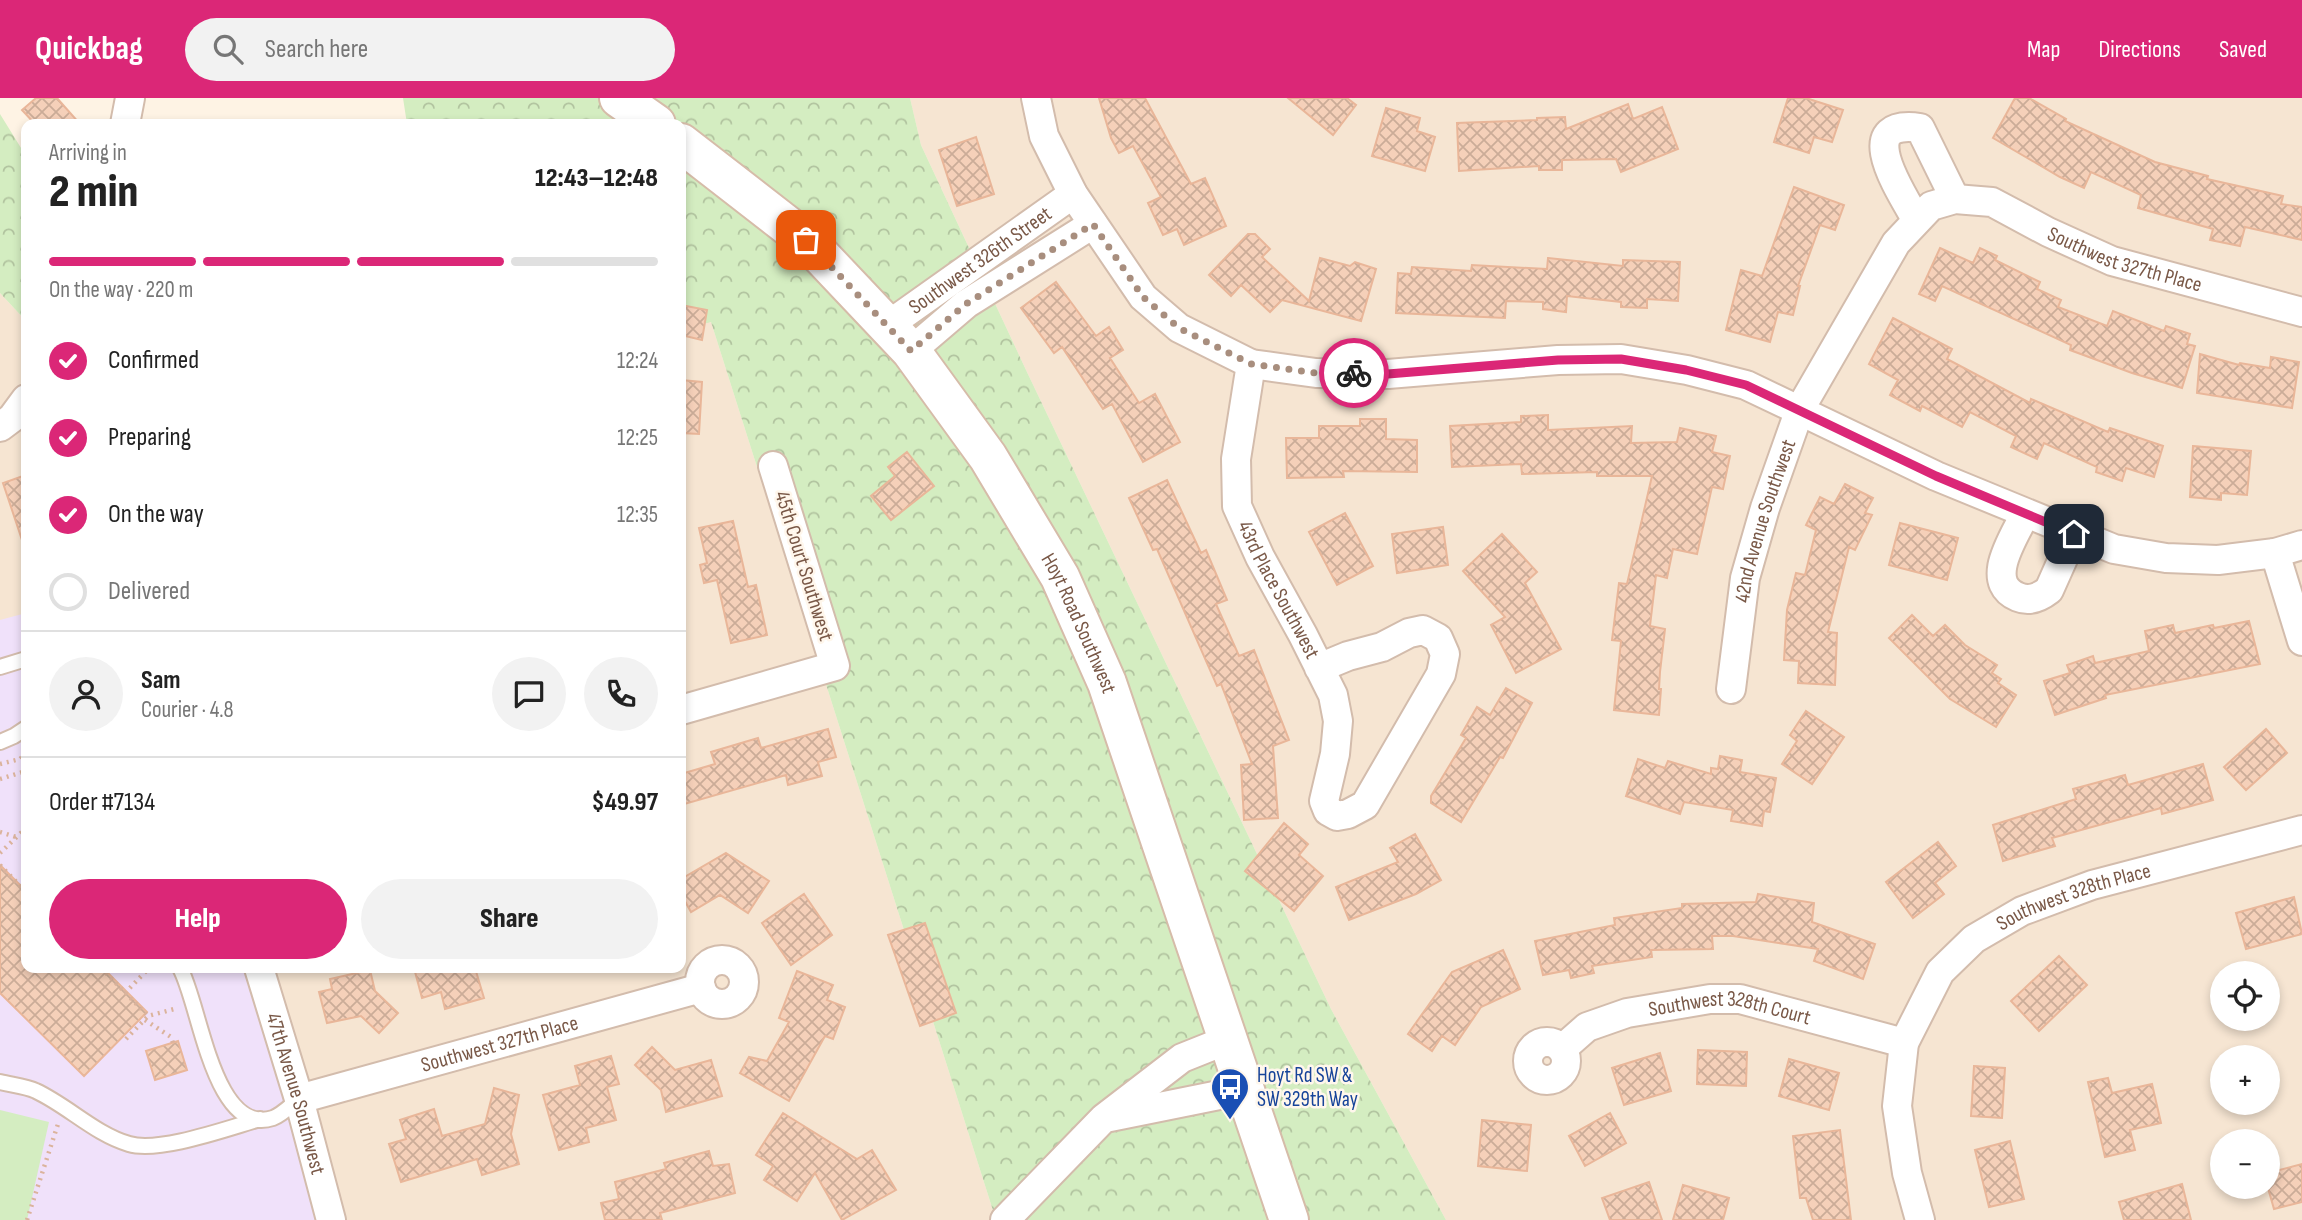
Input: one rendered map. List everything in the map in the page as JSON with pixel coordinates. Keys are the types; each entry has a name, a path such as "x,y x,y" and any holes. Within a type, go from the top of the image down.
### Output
{"main road":[{"path":"619,98 649,119"},
{"name":"Hoyt Road Southwest","path":"686,148 806,240 899,338 988,457 1060,577 1107,683 1289,1220"}],"street":[{"path":"126,119 130,98"},
{"path":"1036,98 1044,136 1073,194 1143,297 1179,328 1251,364 1316,373 1388,374 1558,360 1621,359 1686,370 1746,385 1936,476 2114,549 2166,558 2218,560 2275,553 2302,545"},
{"path":"1902,125 1920,128 1934,208 1893,179 1883,155 1887,137 1892,130 1902,125"},
{"name":"Southwest 326th Street","path":"899,338 1073,194"},
{"name":"Southwest 327th Place","path":"1934,208 1992,202 2048,232 2112,261 2302,312"},
{"name":"42nd Avenue Southwest","path":"1731,689 1745,578 1765,508 1800,409 1896,243 1934,208"},
{"name":"Southwest 326th Street","path":"899,338 966,304 1093,224"},
{"name":"43rd Place Southwest","path":"1251,364 1236,459 1237,506 1333,695 1338,721 1335,754 1324,801 1328,811 1337,816 1348,814 1365,805 1441,674 1445,654 1438,638 1423,630 1320,668"},
{"path":"0,427 12,418 21,406"},
{"name":"45th Court Southwest","path":"686,709 835,666 773,466"},
{"path":"2025,514 2001,572 2002,581 2014,596 2032,599 2049,590 2074,534"},
{"path":"2275,553 2302,641"},
{"name":"Southwest 328th Place","path":"1904,1043 1940,972 1974,939 2022,911 2092,885 2302,830"},
{"name":"47th Avenue Southwest","path":"261,973 299,1099 331,1220"},
{"name":"Southwest 327th Place","path":"299,1099 701,988"},
{"name":"Southwest 328th Court","path":"1562,1049 1587,1027 1627,1013 1710,999 1740,999 1904,1043"},
{"path":"1005,1220 1104,1118 1182,1058 1227,1040"},
{"path":"1904,1043 1897,1105 1908,1173 1920,1220"},
{"path":"1104,1118 1244,1090"}],"lane":[{"path":"0,667 21,661"},
{"path":"0,742 21,731"},
{"path":"182,973 223,1091 241,1112 249,1118 272,1118 299,1099"},
{"path":"0,1082 36,1090 63,1108 131,1144 156,1145 183,1140 260,1119"}],"path":[{"path":"0,764 21,758"},
{"path":"0,779 21,773"},
{"path":"0,832 17,837"},
{"path":"0,853 21,833"},
{"path":"0,865 21,887"},
{"path":"106,973 146,1018 171,1037 173,1043"},
{"path":"125,992 144,973"},
{"path":"126,1039 146,1018 179,1008"},
{"path":"27,1220 63,1108"}],"shaded area":[{"path":"910,98 2302,98 2302,1220 1446,1220 1331,1009 921,145"},
{"path":"0,293 21,316 21,973 686,973 686,328 711,322 996,1220 0,1220"},
{"path":"21,614 21,973 260,973 331,1220 0,1220 0,620"}],"green space":[{"path":"403,98 910,98 921,145 1331,1009 1446,1220 996,1220 711,322 686,328 686,119 406,119"},
{"path":"0,114 21,148 21,316 0,293"},
{"path":"0,1110 49,1122 27,1220 0,1220"}],"building":[{"path":"36,98 57,98 76,119 30,119 22,110"},
{"path":"1099,98 1145,98 1191,184 1205,178 1226,226 1184,245 1177,229 1163,235 1148,203 1161,197 1133,146 1119,153 1111,138"},
{"path":"1288,98 1347,98 1356,105 1333,135"},
{"path":"1788,98 1806,98 1843,110 1832,142 1814,137 1809,153 1774,142"},
{"path":"2015,98 2029,98 2066,119 2065,121 2155,162 2208,176 2207,179 2283,196 2281,204 2302,207 2302,240 2245,227 2240,246 2210,240 2213,229 2138,208 2141,195 2091,172 2084,188 2060,177 1993,138"},
{"path":"1628,104 1633,119 1662,107 1678,149 1621,172 1616,159 1562,160 1562,170 1539,170 1539,166 1459,171 1457,123 1565,117 1566,129"},
{"path":"1386,108 1420,118 1417,131 1435,137 1425,171 1372,156"},
{"path":"976,137 994,194 957,206 939,150"},
{"path":"1794,187 1844,205 1835,230 1820,225 1798,286 1793,315 1778,312 1770,342 1726,330 1741,270 1762,276"},
{"path":"1248,234 1255,234 1270,249 1262,257 1309,301 1320,258 1350,266 1355,262 1376,269 1361,321 1282,300 1270,312 1241,285 1231,296 1209,275"},
{"path":"1940,248 1973,263 1980,248 1997,256 1995,260 2040,282 2037,289 2061,300 2058,307 2107,326 2113,311 2164,331 2166,326 2190,334 2187,344 2195,346 2182,388 2070,350 2071,345 1942,286 1935,301 1919,294"},
{"path":"1548,258 1623,266 1623,260 1680,262 1678,301 1647,299 1647,308 1621,307 1621,302 1567,296 1566,312 1543,309 1543,302 1506,301 1505,318 1396,313 1398,273 1411,274 1412,267 1471,271 1472,265 1547,269"},
{"path":"1056,282 1096,336 1109,327 1123,350 1110,358 1139,403 1155,394 1180,442 1143,462 1112,404 1103,409 1062,347 1054,353 1021,308"},
{"path":"686,306 707,310 702,340 686,336"},
{"path":"1893,318 1952,349 1947,359 2030,403 2031,399 2108,432 2110,428 2163,446 2154,477 2126,468 2122,481 2096,472 2097,467 2044,443 2037,459 2011,447 2016,436 1970,412 1962,427 1922,406 1920,411 1890,395 1898,380 1869,364"},
{"path":"2200,354 2239,365 2270,368 2271,357 2299,362 2292,408 2197,393"},
{"path":"686,380 702,382 699,434 686,433"},
{"path":"1548,415 1548,430 1632,426 1631,443 1677,442 1680,428 1716,436 1712,452 1730,456 1723,489 1712,487 1697,554 1673,549 1667,578 1656,575 1650,626 1665,629 1659,715 1614,710 1621,641 1612,640 1619,583 1627,584 1652,476 1597,476 1597,472 1522,474 1521,464 1452,467 1450,426 1521,422 1521,416"},
{"path":"1360,419 1386,419 1386,439 1417,440 1417,472 1343,471 1344,477 1287,478 1286,438 1319,438 1319,426 1360,426"},
{"path":"2193,446 2251,451 2247,495 2221,493 2221,500 2190,497"},
{"path":"907,452 934,486 891,520 871,496 895,476 888,467"},
{"path":"21,477 21,537 3,483"},
{"path":"1167,480 1201,553 1206,550 1227,600 1216,604 1239,656 1254,650 1289,740 1273,746 1278,818 1244,820 1241,765 1252,764 1221,684 1217,686 1157,549 1153,550 1129,498"},
{"path":"1845,484 1873,498 1865,513 1872,515 1855,550 1849,547 1828,632 1837,633 1835,685 1798,683 1799,661 1784,660 1787,610 1796,573 1805,575 1816,530 1806,525 1820,497 1834,504"},
{"path":"1345,513 1373,566 1337,585 1309,532"},
{"path":"733,521 748,587 756,585 767,635 731,643 717,580 704,583 700,565 707,563 699,528"},
{"path":"1900,523 1958,538 1947,580 1889,565"},
{"path":"1443,527 1448,565 1397,573 1392,534"},
{"path":"1502,534 1537,572 1525,583 1561,649 1516,673 1491,625 1505,617 1463,571"},
{"path":"1912,615 1933,636 1945,625 1965,645 1997,665 1992,673 2001,679 1998,683 2016,695 1996,727 1950,699 1889,638"},
{"path":"2249,621 2260,664 2105,695 2106,698 2055,715 2044,681 2070,673 2067,665 2093,656 2095,663 2149,651 2145,631 2173,625 2175,633"},
{"path":"1506,688 1532,703 1503,758 1500,757 1461,822 1431,803 1431,796 1466,738 1461,735 1477,707 1490,715"},
{"path":"1806,711 1844,737 1812,784 1782,764 1797,741 1790,735"},
{"path":"828,729 836,757 818,762 822,776 788,785 786,775 686,804 686,773 715,764 711,752 758,738 761,748"},
{"path":"2266,729 2287,753 2246,790 2224,767"},
{"path":"1720,756 1742,760 1740,772 1776,778 1770,812 1764,811 1762,826 1731,821 1733,810 1684,802 1680,814 1626,796 1638,759 1665,768 1668,761 1711,774 1711,768 1718,769"},
{"path":"2203,764 2213,800 2162,814 2161,808 2052,838 2055,846 2003,861 1993,825 2076,799 2073,789 2125,775 2128,785"},
{"path":"1284,823 1308,844 1299,855 1323,876 1294,911 1245,871"},
{"path":"1415,834 1441,880 1416,894 1349,920 1336,887 1398,862 1390,848"},
{"path":"1938,842 1956,866 1935,883 1944,894 1913,918 1886,882"},
{"path":"726,853 769,881 748,913 720,895 691,912 686,903 686,876"},
{"path":"0,865 21,886 21,973 108,973 147,1012 84,1076 0,993"},
{"path":"804,894 832,935 791,965 762,923"},
{"path":"1758,894 1814,903 1812,922 1875,944 1863,979 1814,961 1818,949 1733,936 1712,936 1713,949 1651,950 1652,957 1592,966 1594,973 1571,978 1569,970 1543,975 1535,941 1615,925 1614,918 1682,908 1682,904 1756,902"},
{"path":"2294,897 2302,934 2246,949 2236,913"},
{"path":"925,923 956,1013 920,1026 888,935"},
{"path":"1503,950 1520,989 1481,1007 1455,1045 1442,1036 1432,1051 1408,1034 1452,972"},
{"path":"2059,956 2087,985 2039,1031 2011,1001"},
{"path":"797,971 833,985 827,1000 845,1007 833,1039 825,1036 789,1101 740,1073 749,1057 767,1061 789,1022 779,1018"},
{"path":"371,973 375,991 398,1013 379,1033 361,1016 327,1023 319,992 332,989 330,979"},
{"path":"415,973 476,973 484,998 445,1009 441,992 422,998"},
{"path":"178,1041 187,1070 155,1080 146,1051"},
{"path":"652,1047 675,1070 711,1060 722,1096 666,1112 661,1090 635,1065"},
{"path":"1698,1050 1747,1052 1746,1086 1697,1084"},
{"path":"1660,1053 1671,1091 1624,1105 1612,1068"},
{"path":"611,1056 619,1084 607,1087 616,1120 586,1128 589,1142 559,1150 543,1095 580,1085 575,1066"},
{"path":"1789,1059 1839,1073 1829,1110 1779,1096"},
{"path":"1974,1066 2005,1068 2002,1118 1971,1116"},
{"path":"2108,1078 2112,1093 2152,1084 2161,1123 2130,1130 2135,1150 2105,1157 2088,1082"},
{"path":"494,1088 519,1095 511,1134 519,1164 482,1175 477,1159 401,1182 389,1144 406,1139 400,1120 434,1109 442,1136 485,1124"},
{"path":"783,1113 857,1159 872,1150 896,1190 842,1220 815,1173 797,1201 764,1180 773,1166 756,1155"},
{"path":"1610,1113 1626,1143 1585,1166 1569,1136"},
{"path":"1482,1120 1531,1125 1527,1171 1478,1166"},
{"path":"1840,1130 1851,1220 1813,1220 1806,1198 1800,1198 1793,1136"},
{"path":"2010,1141 2024,1199 1989,1207 1975,1150"},
{"path":"709,1151 713,1166 729,1164 735,1193 660,1213 662,1220 605,1220 601,1203 619,1199 615,1182 666,1169 664,1163"},
{"path":"2302,1164 2302,1202 2274,1209 2271,1199 2280,1199 2280,1170"},
{"path":"1649,1182 1662,1220 1610,1220 1602,1198"},
{"path":"2182,1184 2191,1220 2124,1220 2119,1202"},
{"path":"1683,1185 1729,1198 1723,1220 1673,1220"}],"way so far":[{"path":"806,240 911,351 966,304 1093,224 1143,297 1179,328 1251,364 1316,373 1354,373"}],"place":[{"name":"Hoyt Rd SW & SW 329th Way","path":"1230,1121"}],"route":[{"path":"1354,373 1388,374 1558,360 1621,359 1686,370 1746,385 1936,476 2074,534"}]}
